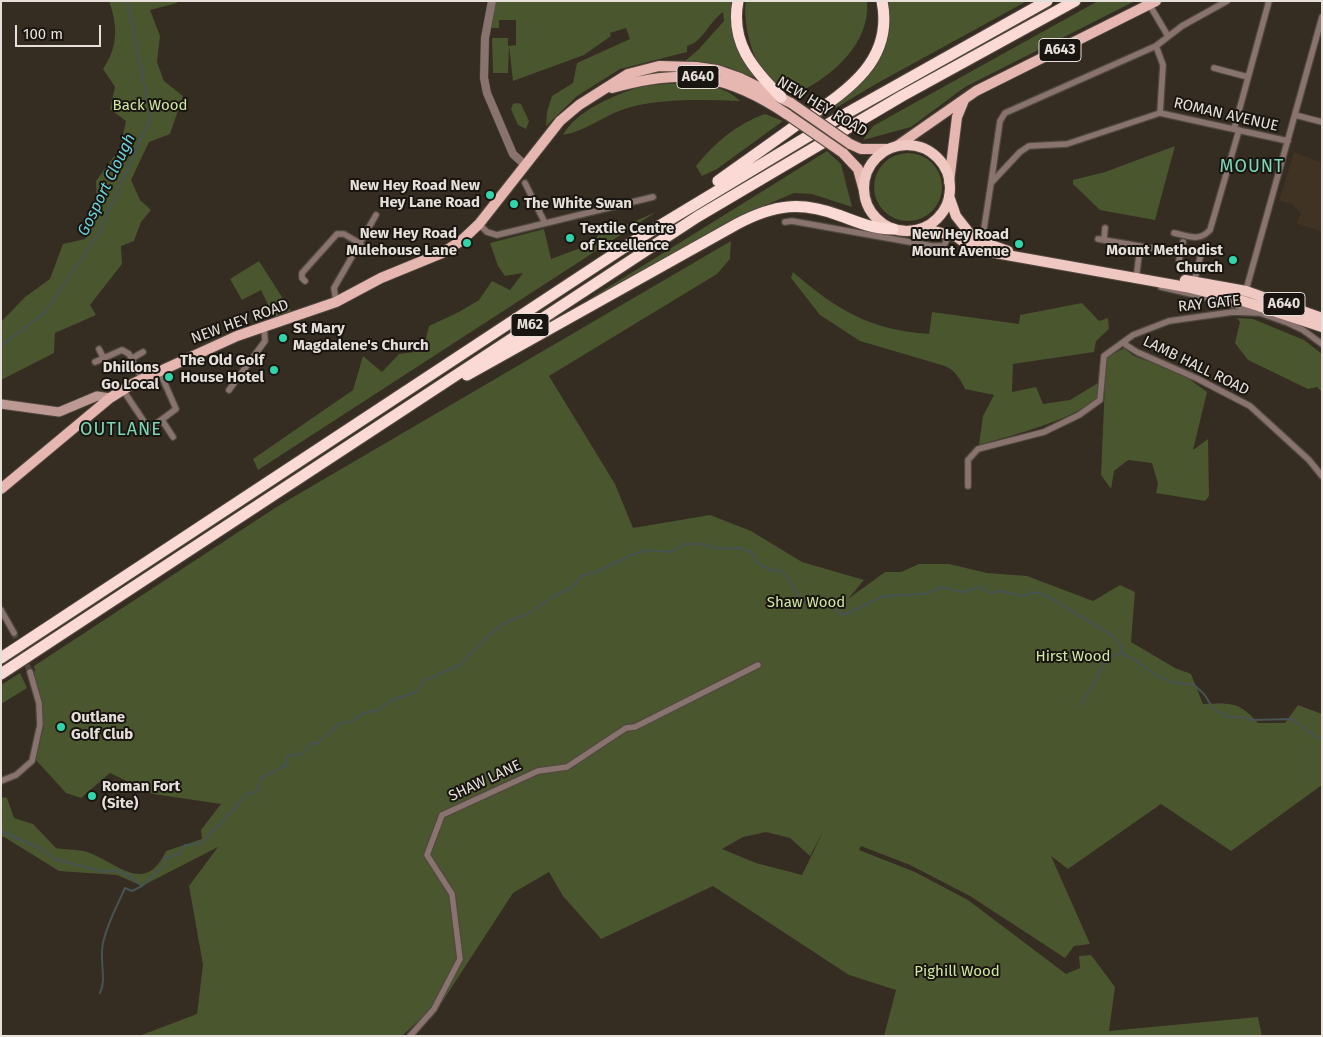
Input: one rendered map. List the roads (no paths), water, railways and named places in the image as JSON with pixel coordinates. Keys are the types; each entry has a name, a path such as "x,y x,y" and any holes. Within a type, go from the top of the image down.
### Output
{"highway":[{"path":"738,1 736,24 742,49 759,76 786,100"},
{"path":"631,243 852,85 873,60 881,44 884,21 882,1"},
{"name":"M62","path":"1,658 631,243 831,122 1047,1"},
{"name":"M62","path":"1,674 697,217 885,105 1075,1"},
{"name":"A640","path":"864,191 871,213 879,221 894,229 913,231 923,228 942,212 949,196 950,182 942,163 924,149 910,145 893,148"},
{"path":"864,191 866,175 871,164 880,155 893,148"},
{"name":"A640","path":"949,196 956,216 974,239 1002,250 1194,282 1322,318"},
{"path":"385,421 737,224 766,210 779,207 811,207 876,229 894,229"},
{"path":"949,234 956,216"},
{"name":"A640","path":"923,228 949,234 973,249 1244,296 1322,327"}],"main road":[{"name":"A643","path":"893,148 964,99 988,85 1152,3"},
{"name":"NEW HEY ROAD","path":"1,489 110,398 142,379 213,346 336,302 381,278 442,253 460,241 479,224 560,121 600,91 628,74 659,66 716,70 740,78 786,100 850,144 861,149 893,148"},
{"name":"NEW HEY ROAD","path":"600,91 645,79 690,76 737,86 764,98 843,152 858,169 864,191"},
{"path":"950,182 957,118 964,99"},
{"path":"1,404 60,412 97,396 110,398"}],"street":[{"path":"492,1 484,45 484,78 487,93 513,154 525,165"},
{"path":"983,235 1000,121 1005,113 1156,46 1182,26 1227,1"},
{"path":"1174,232 1196,238 1204,236 1210,230 1269,1"},
{"path":"1152,3 1168,36"},
{"path":"1244,296 1322,17"},
{"path":"1156,46 1163,64 1160,113"},
{"path":"1214,68 1248,77"},
{"name":"ROMAN AVENUE","path":"991,183 1020,152 1029,146 1079,141 1160,113 1288,141"},
{"path":"1295,115 1322,122"},
{"path":"525,183 545,224"},
{"path":"479,224 487,232 497,235 653,197"},
{"path":"336,302 334,288 376,215"},
{"path":"785,222 792,221 932,246 944,246 949,234"},
{"path":"1105,228 1101,240 1140,246 1180,256 1183,242"},
{"path":"305,281 302,278 302,273 337,234 344,234 361,244"},
{"path":"1137,272 1140,246"},
{"path":"1194,282 1201,254"},
{"path":"1098,272 1217,300 1260,313"},
{"name":"RAY GATE","path":"1125,341 1133,335 1169,321 1233,312 1260,313 1303,330 1322,344"},
{"path":"229,390 266,341 264,327"},
{"path":"968,486 968,460 978,449 1044,432 1079,414 1100,400 1104,356 1125,341"},
{"name":"LAMB HALL ROAD","path":"1125,341 1126,344 1137,352 1196,378 1250,406 1309,460 1322,476"},
{"path":"99,349 103,357"},
{"path":"95,362 122,350 131,358 142,379"},
{"path":"131,358 143,352"},
{"path":"122,390 149,429 176,408 159,370"},
{"path":"162,420 173,437"},
{"path":"1,610 14,633"},
{"name":"SHAW LANE","path":"410,1036 434,1009 460,959 452,894 427,855 442,815 538,771 567,767 626,728 635,727 758,665"},
{"path":"1,781 16,776 32,761 40,725 39,703 30,672"}],"waterway":[{"name":"Gosport Clough","path":"1,346 45,312 98,235 151,117 127,1"},
{"path":"1,831 41,849 54,859 105,872 115,870 130,876 142,886 164,866 165,858 180,854 185,845 200,844 249,793 257,792 261,778 287,765 287,756 303,754 311,743 317,744 340,723 352,722 363,713 379,710 390,701 416,692 425,680 460,665 492,632 505,623 529,613 554,596 573,587 581,576 596,572 629,556 647,550 670,552 686,544 701,544 720,549 740,548 751,552 759,564 773,571 780,570 803,601 808,604 833,608 843,615 884,596 925,594 941,587 962,592 980,587 990,593 1002,591 1023,596 1035,592 1049,597 1113,636 1121,646 1122,653 1155,674 1172,682 1193,684 1204,694 1213,708 1227,717 1244,717 1252,720 1292,719 1322,741"},
{"path":"1082,705 1104,663 1111,657 1122,653"},
{"path":"100,993 103,982 102,949 110,922 125,888 132,891 142,886"}],"tunnel":[{"path":"14,633 30,672"}],"place":[{"name":"New Hey Road New Hey Lane Road","path":"490,195"},
{"name":"The White Swan","path":"514,204"},
{"name":"Textile Centre of Excellence","path":"570,238"},
{"name":"New Hey Road Mulehouse Lane","path":"467,243"},
{"name":"New Hey Road Mount Avenue","path":"1019,244"},
{"name":"Mount Methodist Church","path":"1233,260"},
{"name":"St Mary Magdalene's Church","path":"283,338"},
{"name":"The Old Golf House Hotel","path":"274,370"},
{"name":"Dhillons Go Local","path":"169,377"},
{"name":"Outlane Golf Club","path":"61,727"},
{"name":"Roman Fort (Site)","path":"92,796"}],"district":[{"name":"MOUNT","path":"1252,167"},
{"name":"OUTLANE","path":"121,430"}],"park label":[{"name":"Back Wood","path":"150,106"},
{"name":"Shaw Wood","path":"806,603"},
{"name":"Hirst Wood","path":"1073,657"},
{"name":"Pighill Wood","path":"957,972"}]}
